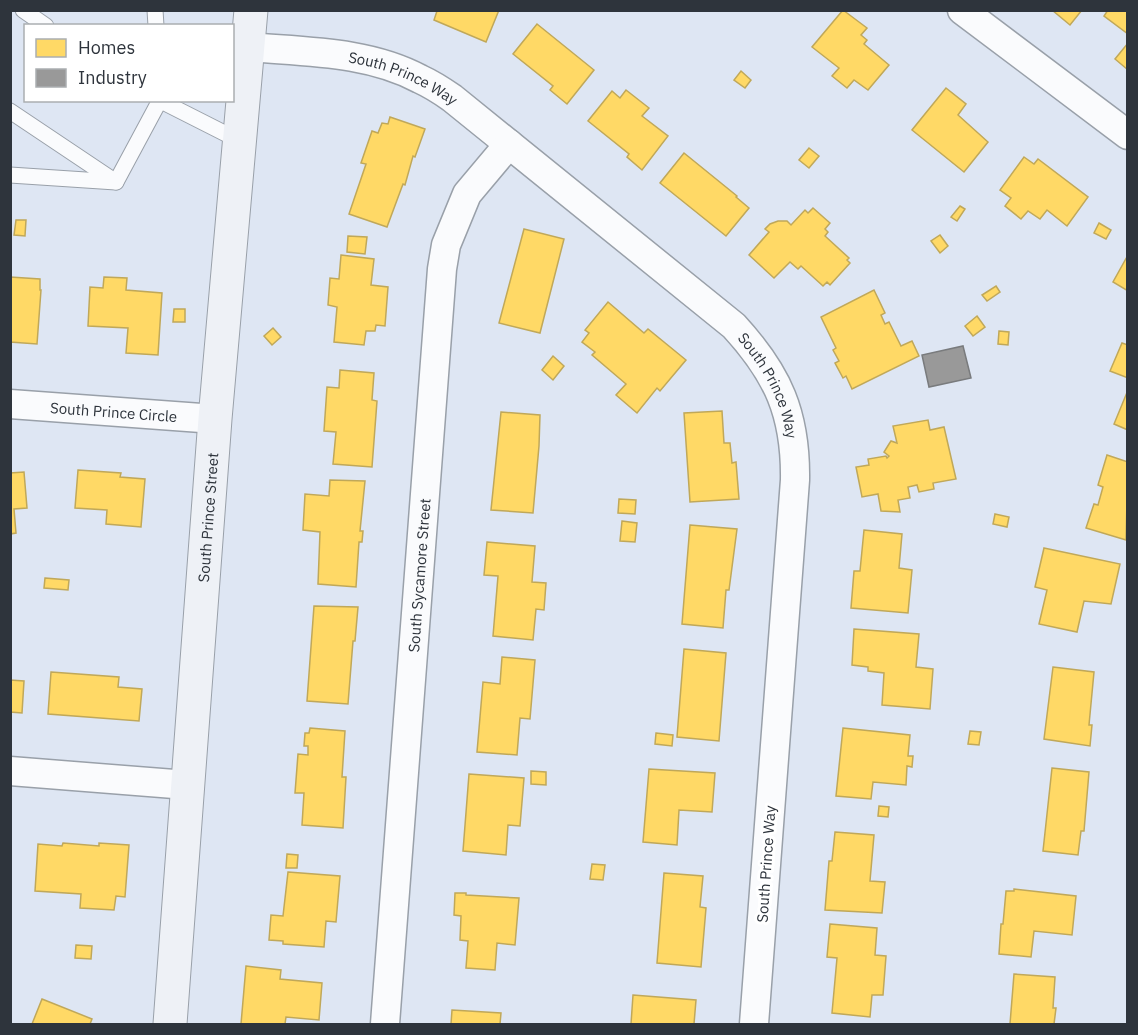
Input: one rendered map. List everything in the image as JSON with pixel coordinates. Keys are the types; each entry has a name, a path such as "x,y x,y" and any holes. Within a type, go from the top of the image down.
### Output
{"street":[{"name":"South Prince Street","path":"170,1024 215,419 240,141 239,86 248,47 251,10"},
{"path":"962,10 1128,135"},
{"name":"South Prince Way","path":"248,47 342,55 383,64 419,78 452,98 734,326 757,351 774,378 786,409 794,451 795,480 754,1024"},
{"name":"South Sycamore Street","path":"385,1024 442,269 452,227 467,194 509,144"},
{"name":"South Prince Circle","path":"10,404 215,419"},
{"path":"10,771 187,785"}],"lane":[{"path":"23,10 43,24"},
{"path":"116,182 160,102"},
{"path":"163,102 240,141"},
{"path":"10,111 116,182"},
{"path":"10,175 116,182"}],"building: Homes":[{"path":"436,10 499,10 486,42 434,20"},
{"path":"843,10 867,28 861,35 867,40 864,44 889,65 868,90 854,80 847,88 832,76 839,68 812,47"},
{"path":"1052,10 1082,10 1070,25"},
{"path":"1108,10 1128,10 1128,34 1104,16"},
{"path":"537,24 594,70 567,104 550,90 553,86 513,54"},
{"path":"1128,43 1128,70 1115,59"},
{"path":"741,71 751,80 745,88 734,80"},
{"path":"946,88 966,104 958,115 988,142 964,172 912,130"},
{"path":"626,90 649,108 642,116 668,136 642,170 627,157 629,154 588,121 612,91 620,98"},
{"path":"390,117 425,129 387,227 349,214 366,164 361,163 372,131 378,133 382,123 388,124"},
{"path":"809,148 819,156 809,168 799,160"},
{"path":"684,153 749,208 726,236 660,183"},
{"path":"1024,157 1034,164 1038,159 1088,197 1067,226 1047,210 1040,219 1028,211 1021,219 1005,206 1011,198 1000,190"},
{"path":"960,206 965,209 957,221 951,217"},
{"path":"813,208 830,223 825,229 828,232 825,236 849,258 847,260 850,263 830,285 827,282 823,286 801,266 798,269 790,262 774,278 749,255 769,232 765,229 770,224 787,221 791,225 805,210 808,213"},
{"path":"16,220 26,220 25,236 14,235"},
{"path":"1099,223 1111,230 1106,239 1094,233"},
{"path":"524,229 564,239 540,333 499,323"},
{"path":"940,235 948,246 940,253 931,241"},
{"path":"348,236 367,237 365,254 347,252"},
{"path":"341,255 374,259 371,285 388,287 385,326 376,325 375,331 366,331 364,345 334,342 337,307 328,305 330,278 339,279"},
{"path":"1128,255 1128,291 1113,282"},
{"path":"10,277 40,279 37,344 10,342"},
{"path":"104,277 127,278 126,290 162,293 158,355 126,353 128,328 88,326 90,287 103,288"},
{"path":"996,286 1000,292 987,301 982,295"},
{"path":"874,290 885,313 881,315 885,324 889,322 901,346 912,341 919,356 852,389 846,376 843,378 835,363 839,361 833,350 836,348 821,317"},
{"path":"608,302 644,333 648,329 686,360 660,391 657,388 637,413 616,395 626,384 592,355 595,352 582,342 589,333 585,330"},
{"path":"174,309 185,309 185,322 173,322"},
{"path":"977,316 985,327 973,336 965,326"},
{"path":"273,328 281,337 272,345 264,336"},
{"path":"999,331 1009,332 1008,345 998,344"},
{"path":"1122,343 1128,345 1128,378 1110,371"},
{"path":"553,356 564,366 553,380 542,370"},
{"path":"340,370 374,373 372,400 377,401 372,467 333,464 336,432 324,431 327,387 339,388"},
{"path":"1128,390 1128,430 1114,424"},
{"path":"722,411 724,443 730,443 732,463 736,462 739,499 690,502 684,413"},
{"path":"501,412 540,415 533,513 491,510"},
{"path":"928,420 930,430 944,427 956,479 933,483 934,489 919,492 917,485 908,487 910,498 898,500 900,512 881,511 878,494 862,497 856,467 869,465 868,459 889,456 884,452 891,441 897,443 893,426"},
{"path":"1107,455 1128,462 1126,540 1086,528 1094,504 1098,505 1103,487 1098,485"},
{"path":"78,470 121,473 120,477 145,479 141,527 106,524 107,510 75,508"},
{"path":"24,472 27,508 14,509 16,533 10,534 10,473"},
{"path":"330,480 365,481 360,531 363,531 362,542 359,542 356,587 318,584 320,532 303,530 305,494 329,496"},
{"path":"619,499 636,500 635,514 618,513"},
{"path":"995,514 1009,517 1007,527 993,524"},
{"path":"622,521 637,523 635,542 620,541"},
{"path":"690,525 737,529 729,590 726,590 723,628 682,624"},
{"path":"864,530 902,534 899,568 912,570 908,613 851,608 854,571 860,571"},
{"path":"487,542 535,546 532,582 546,583 544,610 536,609 533,640 493,636 498,576 484,575"},
{"path":"1044,548 1120,564 1111,604 1084,601 1077,632 1039,624 1047,590 1035,587"},
{"path":"45,578 69,580 68,590 44,588"},
{"path":"314,606 358,607 348,704 307,701"},
{"path":"854,629 919,634 916,667 933,669 930,709 882,705 884,673 868,671 868,667 852,665"},
{"path":"684,649 726,653 719,741 677,737"},
{"path":"502,657 535,660 530,719 520,718 517,755 477,752 483,682 500,684"},
{"path":"1053,667 1094,672 1089,725 1092,725 1090,746 1044,739"},
{"path":"51,672 119,677 118,687 142,689 139,721 48,714"},
{"path":"10,680 24,681 22,713 10,712"},
{"path":"310,728 345,731 342,777 346,777 343,828 302,825 304,793 295,793 298,754 308,755 308,746 304,746 305,733 309,733"},
{"path":"843,728 910,735 908,756 913,756 912,767 907,766 906,785 873,782 871,799 836,796"},
{"path":"970,731 981,732 979,745 968,744"},
{"path":"656,733 673,735 672,746 655,744"},
{"path":"1052,768 1089,772 1084,831 1081,831 1078,855 1043,851"},
{"path":"649,769 715,773 712,812 679,810 677,845 643,842"},
{"path":"531,771 546,772 546,785 531,784"},
{"path":"469,774 524,778 520,826 508,825 506,855 463,851"},
{"path":"879,806 889,807 888,817 878,816"},
{"path":"835,832 874,835 870,881 885,882 882,913 825,910 829,861 832,861"},
{"path":"63,843 99,846 99,843 129,845 125,897 116,896 114,910 80,908 81,894 35,891 38,844 62,846"},
{"path":"287,854 298,855 297,868 286,868"},
{"path":"592,864 605,865 603,880 590,879"},
{"path":"288,872 340,876 336,922 326,921 324,947 283,944 283,941 269,940 271,915 283,916"},
{"path":"664,873 703,876 700,907 706,908 701,967 657,963"},
{"path":"1014,889 1076,896 1072,935 1034,931 1031,957 999,954 1006,891 1014,891"},
{"path":"455,893 519,898 515,945 497,943 495,970 466,968 468,941 460,940 461,916 454,915"},
{"path":"830,924 877,928 875,955 886,956 883,995 872,995 870,1017 832,1013 837,958 827,957"},
{"path":"76,945 92,946 91,959 75,958"},
{"path":"246,966 281,970 280,979 322,983 319,1020 286,1017 285,1024 241,1024"},
{"path":"1014,974 1055,977 1054,1024 1010,1024"},
{"path":"633,995 696,1000 694,1024 631,1024"},
{"path":"42,999 92,1019 90,1024 32,1024"},
{"path":"452,1010 501,1013 500,1024 451,1024"}],"building: Industry":[{"path":"963,346 971,378 929,387 922,355"}]}
